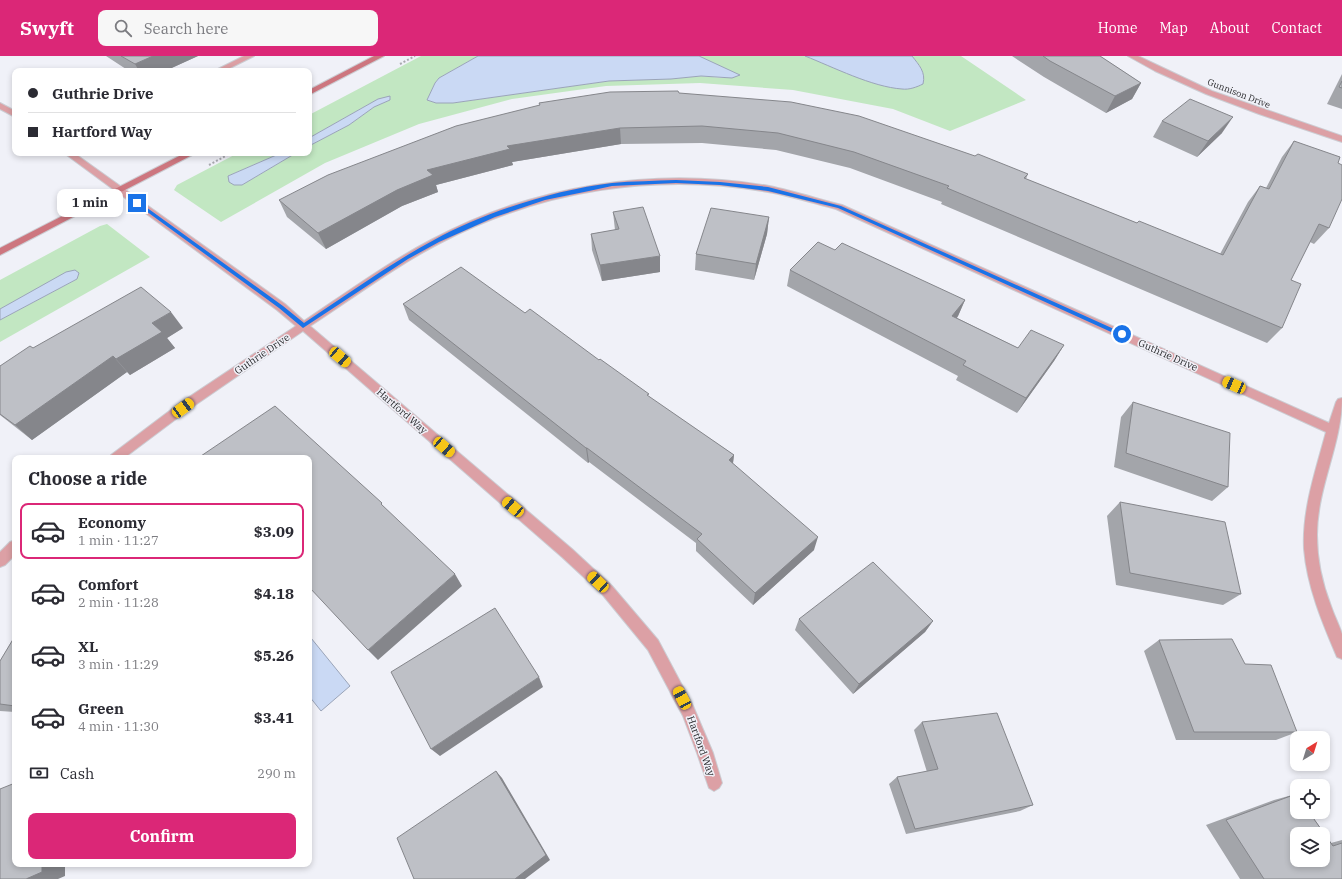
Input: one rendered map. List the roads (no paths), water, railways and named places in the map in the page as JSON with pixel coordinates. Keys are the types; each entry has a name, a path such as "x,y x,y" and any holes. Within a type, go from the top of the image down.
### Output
{"street":[{"path":"224,68 250,56"},
{"path":"312,91 380,56"},
{"name":"Gunnison Drive","path":"1132,56 1170,75 1231,101 1342,139"},
{"path":"0,105 12,114"},
{"name":"Hartford Way","path":"72,156 281,307 567,553 613,597 653,645 688,711 706,753 714,783"},
{"path":"0,252 186,156"},
{"name":"Guthrie Drive","path":"119,455 144,435 303,326 400,262 437,240 486,218 517,207 566,194 612,185 676,181 768,189 839,207 1332,429"},
{"path":"1342,402 1332,429 1314,500 1310,539 1314,576 1328,618 1342,652"},
{"path":"0,561 12,549"}],"water":[{"path":"478,56 699,56 740,75 732,78 701,76 671,79 609,81 453,103 436,103 427,100 439,78"},
{"path":"805,56 912,56 923,72 924,80 923,84 907,89 878,85"},
{"path":"390,96 390,100 374,107 349,125 312,144 312,136 378,99"},
{"path":"274,156 291,156 242,185 234,185 229,182 228,176"},
{"path":"75,270 79,273 77,279 0,320 0,309 66,272"},
{"path":"312,639 350,686 321,711 312,700"}]}
